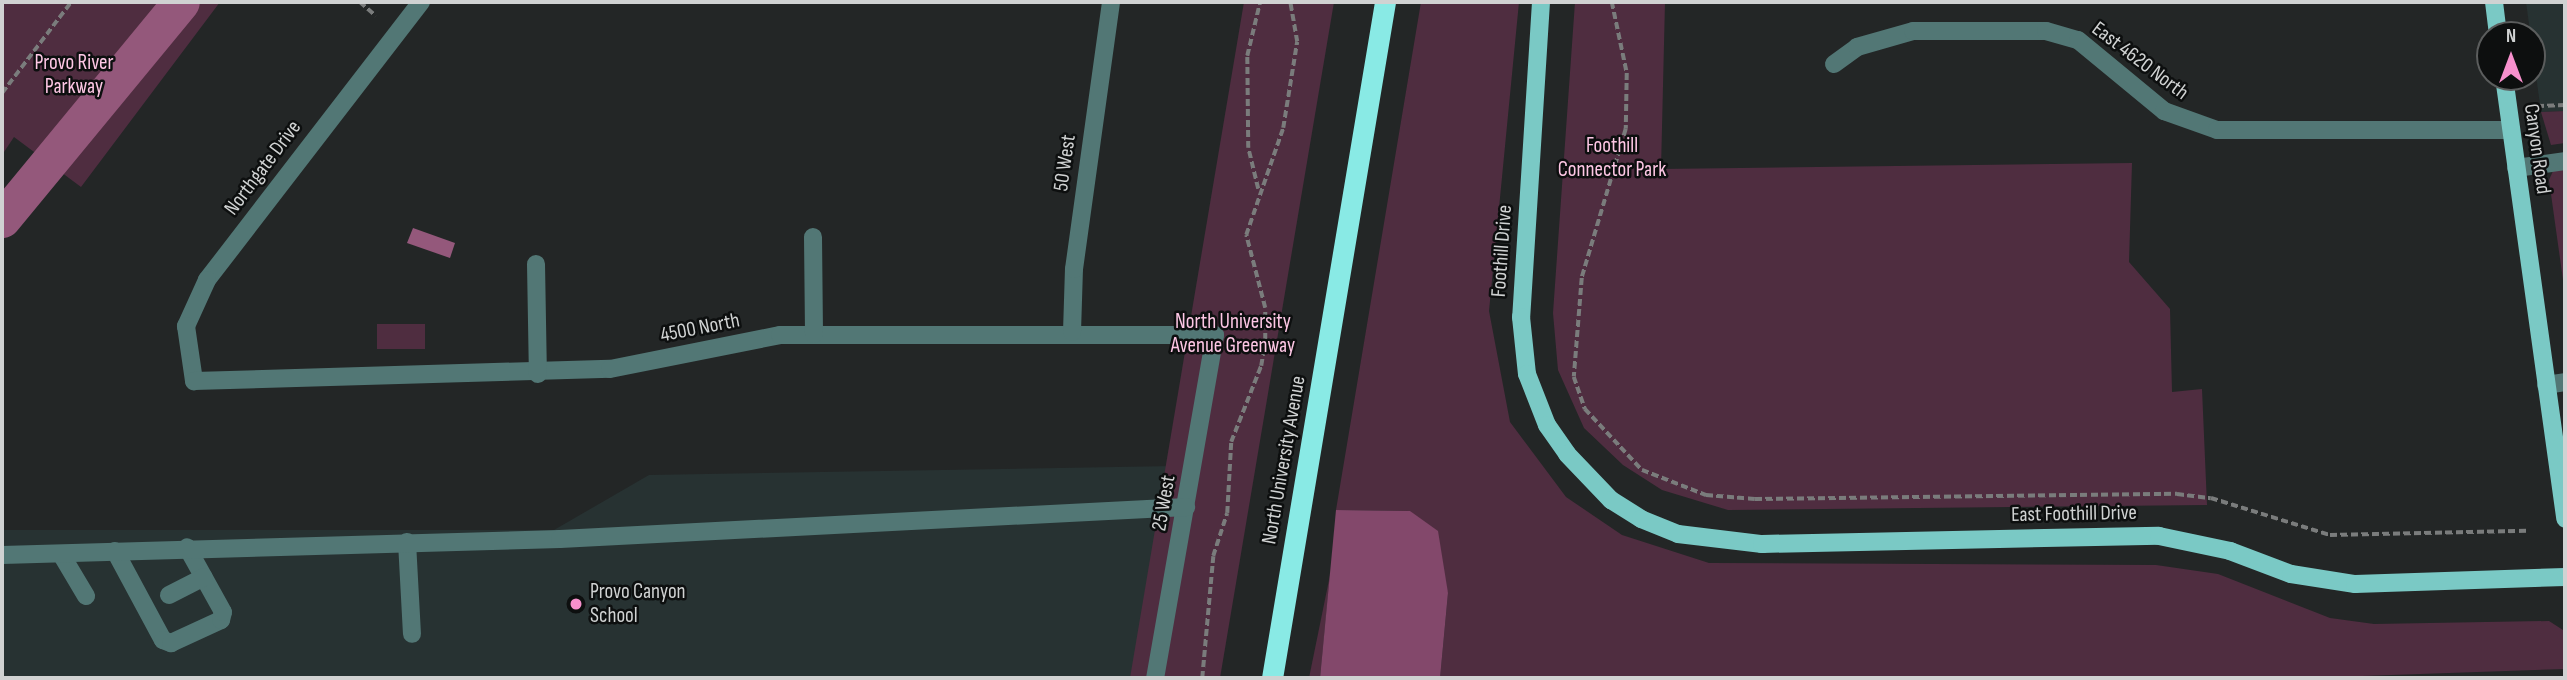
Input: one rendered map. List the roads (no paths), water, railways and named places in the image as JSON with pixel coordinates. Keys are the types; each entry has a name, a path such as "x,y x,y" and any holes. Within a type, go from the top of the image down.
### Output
{"highway":[{"name":"North University Avenue","path":"1272,678 1385,2"}],"main road":[{"name":"Foothill Drive","path":"1541,2 1522,341 1547,425 1592,482"},
{"path":"2494,2 2496,21"},
{"name":"Canyon Road","path":"2506,91 2565,519"},
{"name":"East Foothill Drive","path":"1592,482 1641,519 1706,539 1762,544 2159,536 2326,582 2565,577"}],"street":[{"name":"Northgate Drive","path":"194,381 186,326 207,280 421,2"},
{"name":"50 West","path":"1072,332 1074,270 1111,2"},
{"name":"East 4620 North","path":"1834,64 1857,47 1913,32 2046,31 2078,40 2164,111 2217,130 2510,130"},
{"path":"2516,169 2565,162"},
{"path":"813,237 814,334"},
{"path":"537,264 538,374"},
{"name":"4500 North","path":"194,381 538,374 610,369 814,334 1072,332 1214,335"},
{"name":"25 West","path":"1155,678 1214,335"},
{"path":"2546,385 2565,382"},
{"path":"2,555 407,542 1186,508"},
{"path":"407,542 412,634"},
{"path":"114,551 163,640 171,643 221,620 204,577 187,547"},
{"path":"61,554 86,596"},
{"path":"169,595 204,577"}],"waterway":[{"path":"2,219 181,2"}],"place":[{"name":"Provo Canyon School","path":"576,604"}],"park label":[{"name":"Provo River Parkway","path":"74,75"},
{"name":"Foothill Connector Park","path":"1612,158"},
{"name":"North University Avenue Greenway","path":"1233,334"}]}
